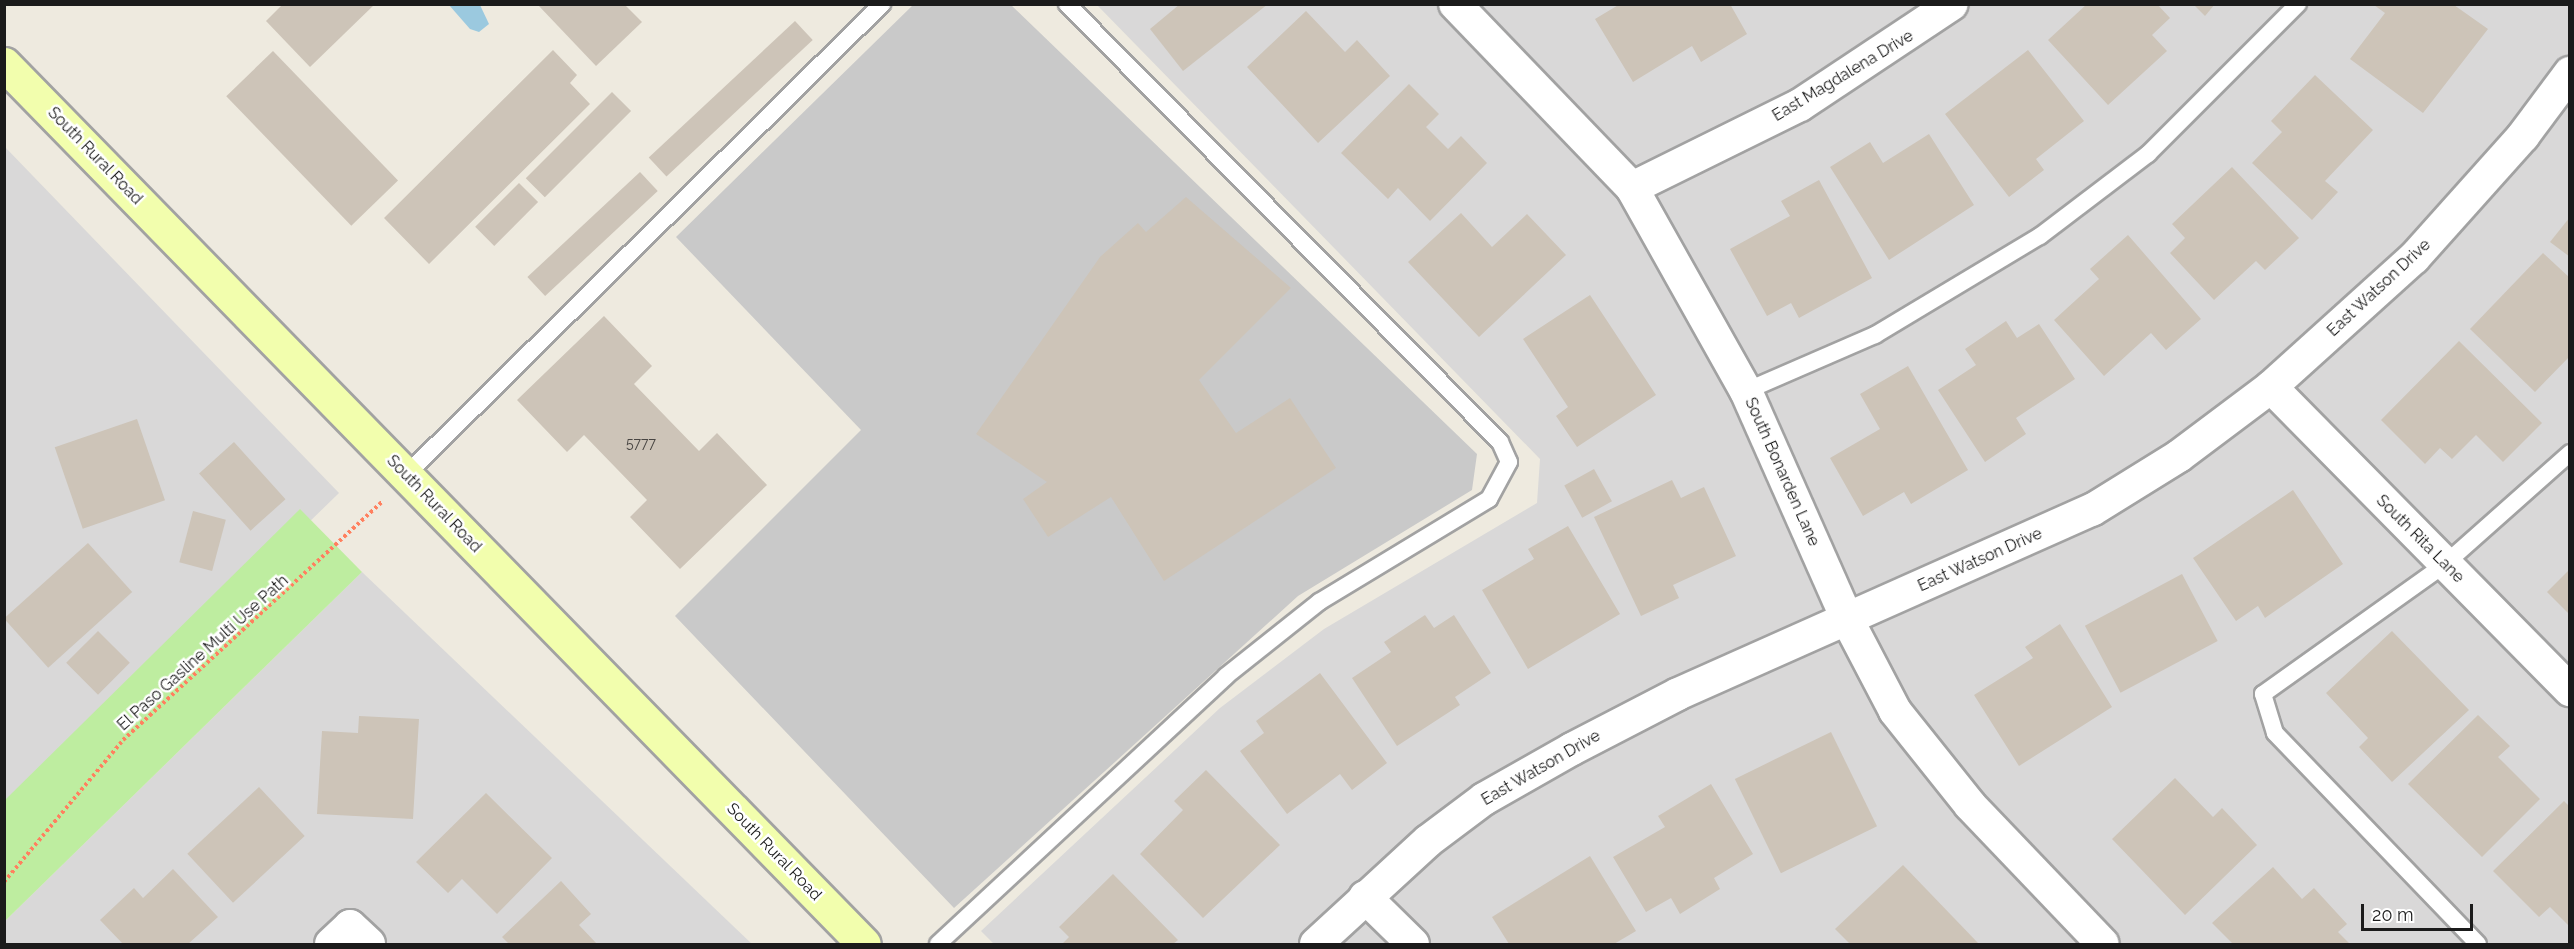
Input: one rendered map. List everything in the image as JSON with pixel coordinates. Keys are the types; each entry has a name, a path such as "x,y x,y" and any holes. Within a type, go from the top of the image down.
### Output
{"main road":[{"name":"South Rural Road","path":"4,64 864,945"}],"street":[{"name":"South Bonarden Lane","path":"1455,4 1632,188 1746,391 1848,619 1895,711 1970,805 2103,945"},
{"name":"East Magdalena Drive","path":"1632,188 1800,105 1952,4"},
{"name":"East Watson Drive","path":"1316,945 1365,897 1474,806 1572,748 1678,693 2092,510 2179,456 2271,387 2414,258 2523,136 2570,73"},
{"name":"South Rita Lane","path":"2271,387 2570,690"},
{"path":"1365,897 1413,945"}],"lane":[{"path":"406,475 882,4"},
{"path":"938,945 1226,676 1319,602 1489,499 1509,462 1500,442 1067,4"},
{"path":"1746,391 1875,335 2040,236 2148,154 2298,4"},
{"path":"2478,945 2275,733 2263,694 2445,564 2570,453"}],"path":[{"name":"El Paso Gasline Multi Use Path","path":"4,882 123,740 356,532"}],"shaded area":[{"path":"913,5 1011,5 1477,454 1472,490 1298,596 954,908 675,616 861,430 676,237"},
{"path":"1097,5 2569,5 2569,944 994,944 981,931 1220,708 1324,629 1537,503 1540,459"},
{"path":"5,147 339,493 5,818"},
{"path":"362,572 752,944 5,944 5,921"}],"green space":[{"path":"300,509 362,572 5,921 5,800"}],"water":[{"path":"449,5 480,5 489,24 479,32 470,29"}],"building":[{"path":"283,4 375,4 310,67 266,21"},
{"path":"1180,4 1268,4 1183,71 1150,29"},
{"path":"1620,4 1730,4 1747,34 1701,62 1692,46 1633,82 1595,19"},
{"path":"2087,4 2157,4 2170,18 2152,35 2167,51 2108,105 2048,40"},
{"path":"2193,4 2215,4 2205,16"},
{"path":"538,5 625,5 642,22 596,66"},
{"path":"2374,5 2454,5 2488,29 2423,113 2350,59 2385,13"},
{"path":"1306,11 1345,52 1357,40 1390,76 1318,143 1247,67"},
{"path":"795,21 813,40 666,176 649,157"},
{"path":"553,50 577,75 570,83 590,104 429,264 384,218"},
{"path":"2028,50 2084,121 2036,159 2044,170 2009,197 1945,114"},
{"path":"273,51 398,180 351,226 226,96"},
{"path":"2315,75 2373,130 2325,181 2338,192 2312,220 2252,163 2282,132 2271,121"},
{"path":"1409,84 1439,114 1426,127 1448,149 1461,136 1487,163 1430,221 1398,188 1388,199 1341,153"},
{"path":"612,92 631,111 545,197 526,178"},
{"path":"1929,134 1974,205 1889,260 1830,167 1870,142 1883,163"},
{"path":"2232,167 2299,238 2265,270 2256,261 2214,300 2170,253 2185,238 2172,224"},
{"path":"640,172 658,191 545,296 527,277"},
{"path":"1819,180 1872,278 1799,318 1791,303 1767,316 1730,249 1790,216 1781,201"},
{"path":"519,183 538,202 494,246 475,227"},
{"path":"1186,197 1291,288 1199,380 1236,433 1290,398 1336,468 1164,581 1111,497 1048,537 1023,499 1047,482 976,434 1100,257 1138,223 1146,232"},
{"path":"1461,213 1492,247 1527,214 1566,255 1479,337 1408,262"},
{"path":"2570,217 2570,257 2550,242"},
{"path":"2128,235 2201,319 2166,350 2151,333 2104,376 2054,320 2099,279 2090,269"},
{"path":"2543,253 2570,278 2570,356 2535,392 2470,329"},
{"path":"1590,295 1656,395 1577,447 1556,416 1568,407 1523,339"},
{"path":"604,316 652,366 634,384 699,451 717,433 767,485 680,569 630,517 647,500 584,435 567,452 517,400"},
{"path":"2006,321 2017,338 2039,324 2075,379 2016,418 2026,434 1985,462 1938,390 1976,365 1965,349"},
{"path":"2459,341 2542,423 2503,462 2476,435 2452,459 2440,448 2425,464 2381,420"},
{"path":"1908,366 1968,470 1911,504 1904,492 1863,516 1830,458 1880,429 1860,394"},
{"path":"137,419 165,500 83,529 55,447"},
{"path":"234,442 286,499 251,531 199,473"},
{"path":"1594,469 1612,501 1582,518 1564,485"},
{"path":"1672,480 1681,498 1704,487 1736,556 1673,585 1679,598 1641,616 1594,517"},
{"path":"2293,490 2343,564 2265,618 2258,606 2236,621 2193,558"},
{"path":"193,511 226,520 212,571 179,562"},
{"path":"1568,526 1620,614 1528,669 1482,590 1534,559 1528,549"},
{"path":"88,543 132,592 48,668 4,619"},
{"path":"2570,569 2570,615 2547,592"},
{"path":"2182,574 2218,641 2121,693 2085,626"},
{"path":"1425,615 1434,628 1454,615 1491,673 1455,697 1460,705 1397,746 1352,678 1391,652 1384,642"},
{"path":"2060,624 2112,707 2019,766 1974,695 2033,658 2025,647"},
{"path":"98,631 130,663 98,695 66,663"},
{"path":"2392,631 2469,710 2392,782 2359,747 2368,738 2326,693"},
{"path":"1320,673 1387,763 1352,790 1340,774 1287,814 1240,751 1264,733 1256,721"},
{"path":"2478,715 2510,746 2498,757 2540,799 2482,857 2408,784"},
{"path":"359,716 419,719 413,819 317,814 322,731 358,733"},
{"path":"1831,732 1877,826 1781,873 1735,779"},
{"path":"1206,770 1280,845 1203,918 1140,854 1183,810 1174,801"},
{"path":"2175,778 2213,817 2222,808 2257,845 2185,915 2112,839"},
{"path":"1711,784 1753,854 1714,878 1720,889 1680,914 1671,898 1646,912 1613,857 1665,827 1658,816"},
{"path":"259,787 305,836 233,903 187,854"},
{"path":"486,793 552,858 497,914 462,879 448,893 416,862"},
{"path":"2564,801 2570,807 2570,927 2550,907 2539,917 2493,871"},
{"path":"1590,856 1636,931 1614,944 1509,944 1492,917"},
{"path":"1903,865 1979,944 1850,944 1835,929"},
{"path":"2273,867 2302,899 2314,888 2347,924 2338,932 2350,944 2233,944 2212,923"},
{"path":"173,869 218,917 188,944 123,944 100,920 134,888 143,898"},
{"path":"1113,874 1178,940 1173,944 1062,944 1069,937 1059,927"},
{"path":"561,881 591,914 579,925 597,944 509,944 502,937"}]}
